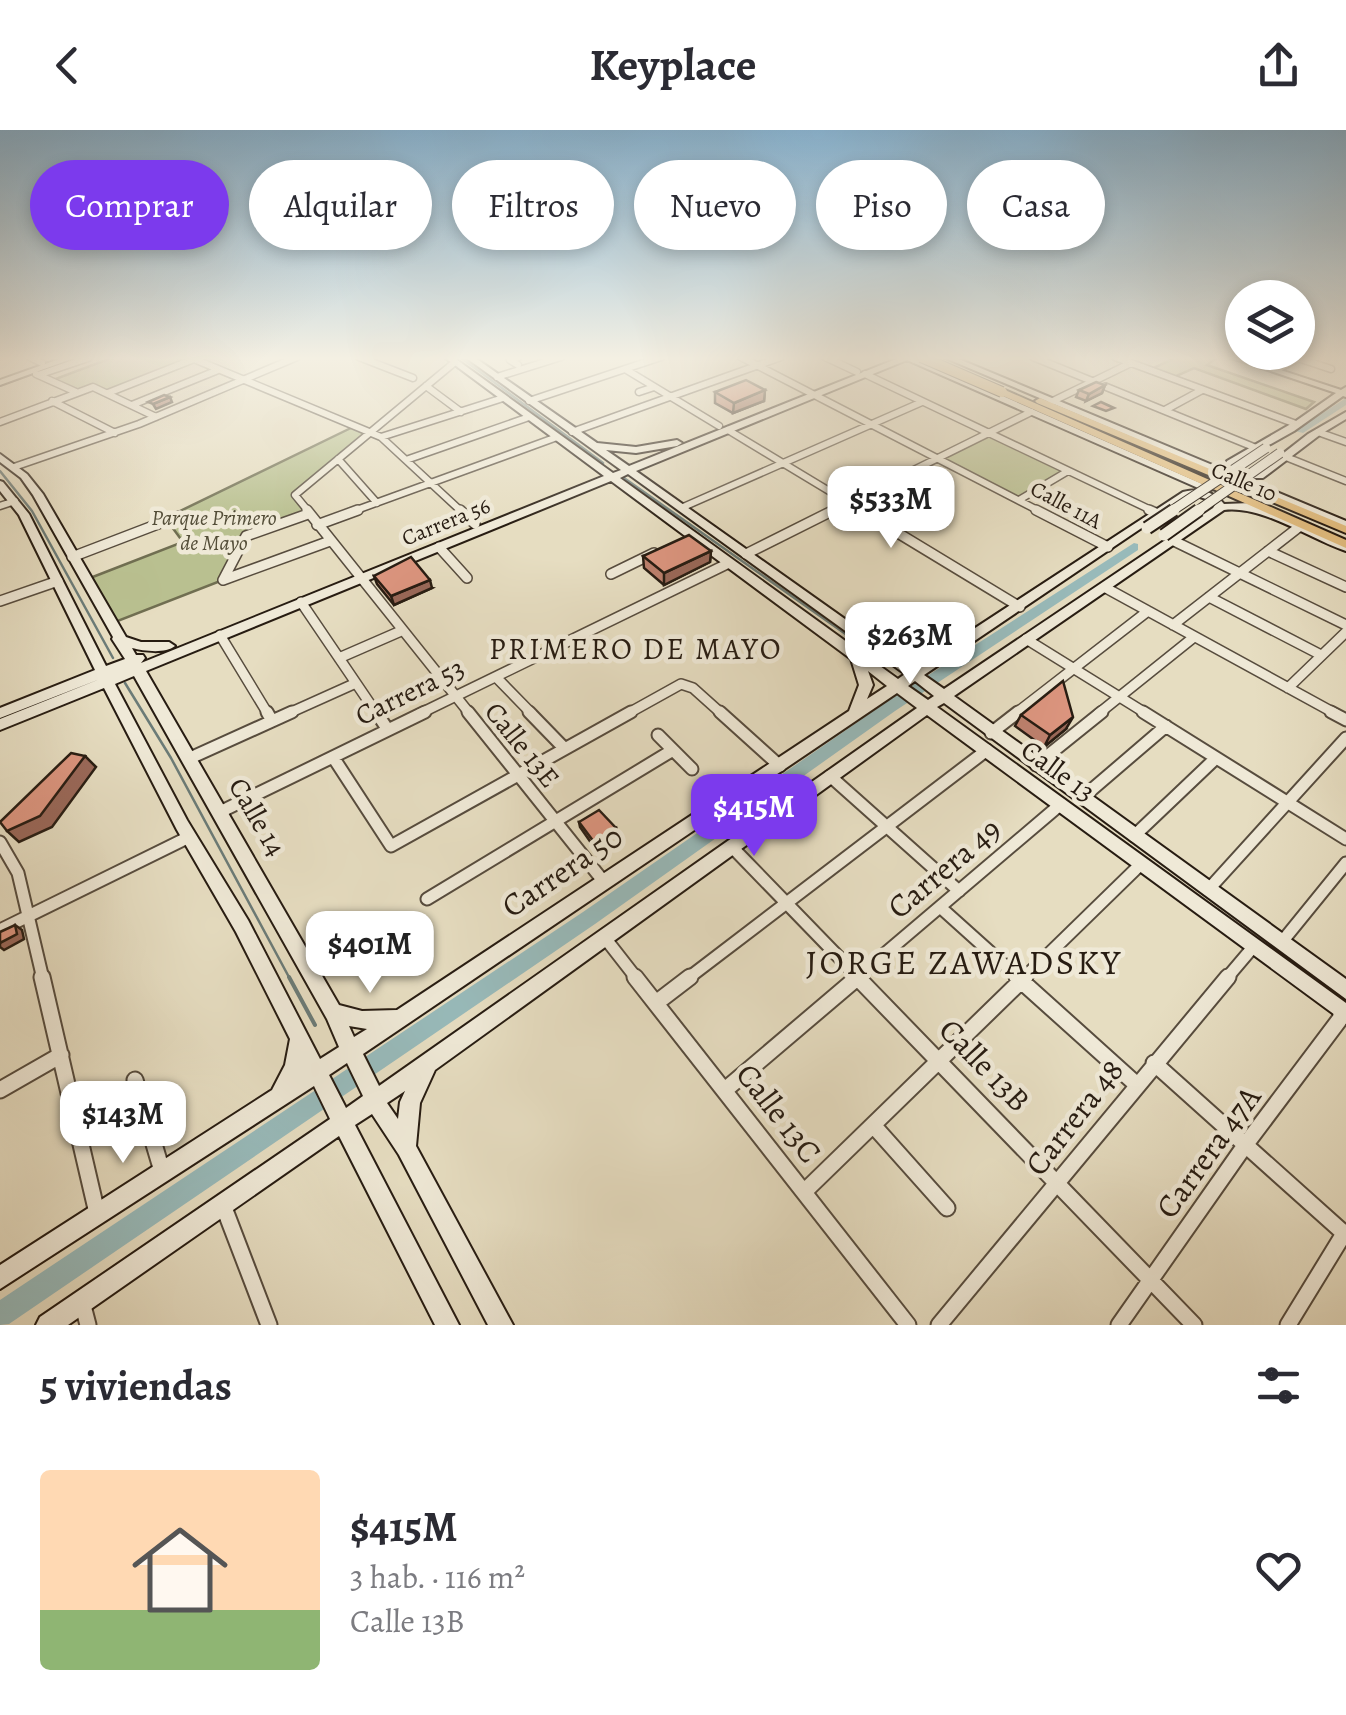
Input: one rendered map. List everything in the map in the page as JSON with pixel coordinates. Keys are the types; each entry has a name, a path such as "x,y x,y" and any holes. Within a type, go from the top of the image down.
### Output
{"main road":[{"name":"Calle 13","path":"523,413 687,538 902,688 976,721 989,742 1061,804 1208,890 1346,990"},
{"name":"Calle 13","path":"545,413 917,678 954,725 1036,765 1082,798 1128,842 1142,863 1344,1012"},
{"name":"Carrera 56","path":"625,468 655,460 763,413"},
{"name":"Calle 10","path":"1039,413 1346,546"},
{"name":"Calle 10","path":"1039,413 1346,546"},
{"name":"Calle 10","path":"1073,413 1346,528"},
{"name":"Carrera 50","path":"1108,547 1147,528 1311,413"},
{"path":"48,1325 85,1314 223,1205 342,1119 430,1062 933,700 1106,588 1282,455 1346,415"},
{"name":"Carrera 56","path":"0,725 62,694 104,677 137,672 166,652 439,547 676,443 724,428"},
{"name":"Calle 10","path":"1122,433 1346,528"},
{"path":"589,444 636,450 676,443"},
{"name":"Carrera 50","path":"1236,460 1261,448"},
{"path":"1176,454 1211,462 1236,460"},
{"path":"1236,460 1229,466 1242,475 1257,477 1282,455"},
{"name":"Calle 14","path":"0,457 38,494 333,1014 374,1097 406,1148 500,1325"},
{"path":"573,489 583,474 585,459"},
{"path":"654,488 647,475 655,460"},
{"path":"1166,470 1183,483 1182,496 1194,492 1210,496 1220,505 1216,510"},
{"path":"1267,472 1265,479 1273,490 1323,516"},
{"path":"0,484 15,501 104,677 242,926 447,1325"},
{"path":"573,489 606,488 636,497"},
{"name":"Carrera 56","path":"166,652 220,635 475,524 573,489"},
{"name":"Carrera 50","path":"0,1278 274,1098 352,1052 850,718 917,678 1182,496"},
{"path":"1168,538 1230,504 1255,509"},
{"path":"118,639 166,652"},
{"path":"137,672 166,652"},
{"path":"62,694 85,671 94,654"},
{"path":"850,718 866,691 864,673 856,656"},
{"path":"880,673 895,672 893,660 933,665"},
{"path":"963,683 964,702 976,721"},
{"name":"Carrera 56","path":"0,713 62,694"},
{"path":"62,694 94,696 121,708"},
{"path":"911,719 934,718 954,725"},
{"path":"333,1014 373,1020 406,1015"},
{"path":"274,1098 294,1068 297,1036"},
{"path":"406,1148 410,1102 430,1062"}],"street":[{"path":"0,422 24,413"},
{"path":"74,413 115,433"},
{"path":"148,413 156,417"},
{"path":"14,468 166,413"},
{"path":"324,413 381,437 475,524"},
{"path":"377,503 338,459 394,413"},
{"path":"396,413 416,426"},
{"path":"381,437 458,413"},
{"path":"572,432 626,413"},
{"path":"697,413 1020,607"},
{"name":"Calle 11A","path":"848,413 1108,547"},
{"path":"681,508 897,413"},
{"path":"944,413 1158,514"},
{"path":"746,554 938,460 1021,413"},
{"path":"1172,413 1261,448"},
{"path":"1265,413 1296,424"},
{"path":"406,460 529,417"},
{"path":"1318,432 1346,442"},
{"path":"317,525 556,437"},
{"path":"1282,455 1346,481"},
{"name":"Calle 13E","path":"338,459 294,494 604,882"},
{"path":"1019,500 1068,471"},
{"path":"0,506 15,501"},
{"path":"308,514 246,536 224,580 330,541"},
{"path":"72,558 178,516"},
{"path":"1173,625 1299,528"},
{"path":"1168,538 1346,628 1288,688"},
{"path":"439,547 467,578"},
{"path":"611,574 665,548"},
{"path":"1268,551 1346,587"},
{"name":"Carrera 53","path":"220,812 728,563"},
{"path":"0,601 58,581"},
{"path":"1106,588 1346,720"},
{"path":"1209,597 1321,656"},
{"path":"302,602 388,730"},
{"path":"656,1002 887,826 1148,612"},
{"path":"338,658 401,631"},
{"path":"220,635 272,720"},
{"path":"1036,765 1194,637"},
{"path":"1026,640 1346,839"},
{"path":"496,677 564,748"},
{"path":"188,758 356,683"},
{"path":"334,757 390,846 685,683 780,766"},
{"path":"1082,798 1166,726"},
{"path":"658,735 692,770"},
{"path":"1208,890 1346,738"},
{"path":"428,899 673,750"},
{"path":"1128,842 1216,758"},
{"path":"830,776 959,891"},
{"name":"Carrera 49","path":"725,1090 1061,804"},
{"path":"0,930 189,836"},
{"path":"1,842 18,874 97,1214"},
{"name":"Calle 13B","path":"732,847 1194,1325"},
{"path":"1281,943 1346,862"},
{"path":"805,1191 1142,863"},
{"path":"940,907 1137,1085"},
{"name":"Calle 13C","path":"604,938 908,1325"},
{"name":"Carrera 48","path":"940,1325 1254,946"},
{"name":"Carrera 47A","path":"1118,1325 1344,1012"},
{"path":"0,1090 62,1055"},
{"path":"1154,1062 1345,1233 1288,1325"},
{"path":"135,1080 162,1171"},
{"path":"873,1125 946,1208"},
{"path":"223,1205 269,1325"}],"green space":[{"name":"Parque Primero de Mayo","path":"355,426 371,432 295,494 308,514 246,536 223,580 110,624 85,580 183,542 169,523 176,513"},
{"path":"988,434 1068,471 1019,500 938,460"}],"building":[{"path":"689,535 711,551 664,573 643,556"},
{"path":"411,557 430,580 391,596 374,576"},
{"path":"1063,681 1073,717 1050,735 1021,715"},
{"path":"71,753 85,756 40,816 7,831 0,822"},
{"path":"599,810 616,828 594,842 579,822"},
{"path":"15,925 17,934 0,943 0,932"}],"waterway":[{"path":"535,413 603,463"},
{"path":"1300,431 1328,413"},
{"path":"1121,441 1167,459"},
{"path":"0,471 32,511 113,658"},
{"path":"624,478 884,661"},
{"path":"0,1315 589,918 890,707 1134,547"},
{"path":"125,683 171,758 290,979"},
{"path":"289,977 315,1025"}],"district":[{"name":"PRIMERO DE MAYO","path":"636,649"},
{"name":"JORGE ZAWADSKY","path":"964,962"}]}
